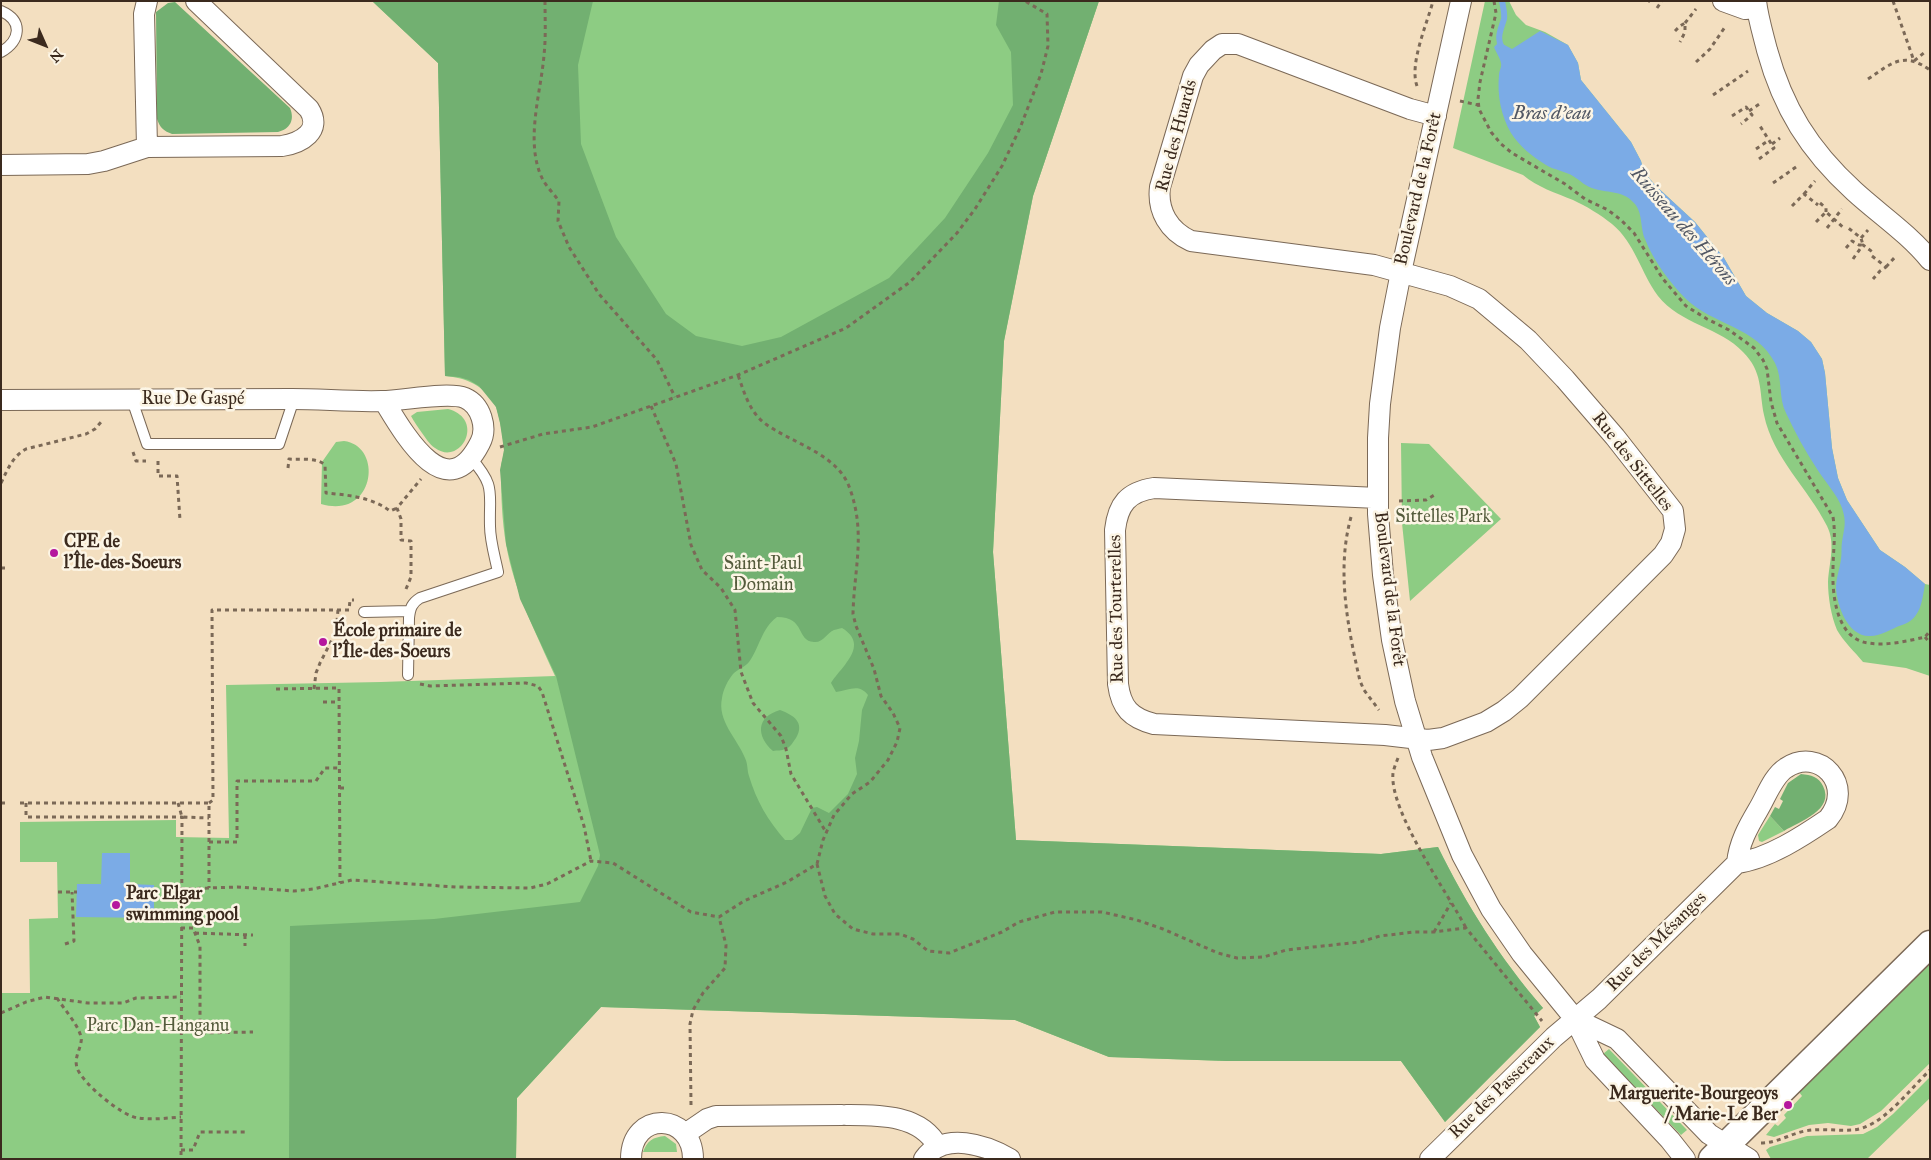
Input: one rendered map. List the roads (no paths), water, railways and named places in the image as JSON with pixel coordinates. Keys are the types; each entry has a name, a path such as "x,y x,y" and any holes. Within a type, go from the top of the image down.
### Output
{"street":[{"path":"146,147 144,14 147,1"},
{"path":"1,165 88,164 104,161 146,147 290,144 305,138 314,124 314,116 304,103 196,1"},
{"name":"Boulevard de la Forêt","path":"1461,1 1401,272 1390,328 1380,404 1378,498 1383,575 1392,640 1405,701 1432,783 1455,840 1491,909 1522,954 1575,1019 1595,1060 1670,1140 1685,1159"},
{"path":"1723,1 1745,9 1756,5 1780,91 1801,131 1841,179 1903,232 1930,260"},
{"name":"Rue des Huards","path":"1401,272 1366,264 1190,241 1172,229 1165,218 1159,197 1160,188 1193,76 1206,57 1222,44 1238,44 1410,109 1436,116"},
{"name":"Rue des Sittelles","path":"1401,272 1450,286 1479,299 1528,340 1565,379 1615,437 1668,503 1673,511 1675,520 1675,530 1671,543 1663,555 1520,698 1486,722 1443,738 1428,740 1416,738"},
{"name":"Rue De Gaspé","path":"1,400 294,399 384,401 452,396 466,399 478,410 483,425 480,442 471,458"},
{"path":"384,401 409,442 427,461 448,469 464,464 471,458"},
{"name":"Rue des Tourterelles","path":"1378,498 1154,488 1142,490 1130,497 1116,516 1114,530 1120,697 1133,716 1154,724 1416,738"},
{"name":"Rue des Mésanges","path":"1575,1019 1599,999 1737,863 1758,858 1771,852 1828,819 1833,813 1838,800 1839,787 1832,775 1815,762 1804,762 1785,768 1777,777 1747,829 1738,853 1737,863"},
{"path":"1720,1152 1930,944"},
{"name":"Boulevard de la Forêt","path":"1575,1019 1617,1039 1709,1134 1720,1152 1750,1159"},
{"name":"Rue des Passereaux","path":"1430,1159 1554,1037 1575,1019"},
{"path":"685,1134 707,1119 716,1116 872,1115 908,1122 920,1127 929,1134 931,1153 948,1144 978,1145 1010,1159"},
{"path":"631,1159 635,1138 640,1132 650,1124 664,1122 672,1124 685,1134 691,1147 693,1159"}],"lane":[{"path":"1,12 9,15 14,20 16,37 8,48 1,52"},
{"path":"132,400 147,444 278,444 294,399"},
{"path":"408,675 410,611 414,602 420,598 498,572 490,527 491,489 481,469 471,458"},
{"path":"364,612 410,611"}],"water":[{"name":"Bras d'eau","path":"1540,31 1568,45 1578,63 1581,80 1631,142 1641,161 1644,172 1656,186 1695,222 1724,258 1746,296 1767,313 1798,331 1811,342 1822,359 1832,448 1838,478 1847,500 1880,550 1905,567 1925,584 1920,609 1908,622 1882,634 1870,636 1862,635 1856,631 1845,619 1841,611 1836,588 1845,525 1844,513 1837,498 1808,455 1786,413 1782,401 1779,375 1775,363 1767,351 1746,334 1697,308 1680,293 1662,271 1648,247 1643,235 1639,211 1630,199 1621,194 1592,188 1570,174 1546,165 1527,151 1511,133 1500,105 1499,74 1501,64 1494,47 1499,42 1512,49"},
{"path":"102,853 130,853 130,884 154,885 154,918 76,917 77,884 101,884"}],"waterway":[{"name":"Ruisseau des Hérons","path":"1502,1 1504,19 1499,37 1502,48"}],"place":[{"name":"CPE de l'Île-des-Soeurs","path":"54,553"},
{"name":"École primaire de l'Île-des-Soeurs","path":"323,642"},
{"name":"Parc Elgar swimming pool","path":"116,905"},
{"name":"Marguerite-Bourgeoys / Marie-Le Ber","path":"1788,1105"}],"park label":[{"name":"Sittelles Park","path":"1443,518"},
{"name":"Saint-Paul Domain","path":"763,575"},
{"name":"Parc Dan-Hanganu","path":"158,1027"}]}
